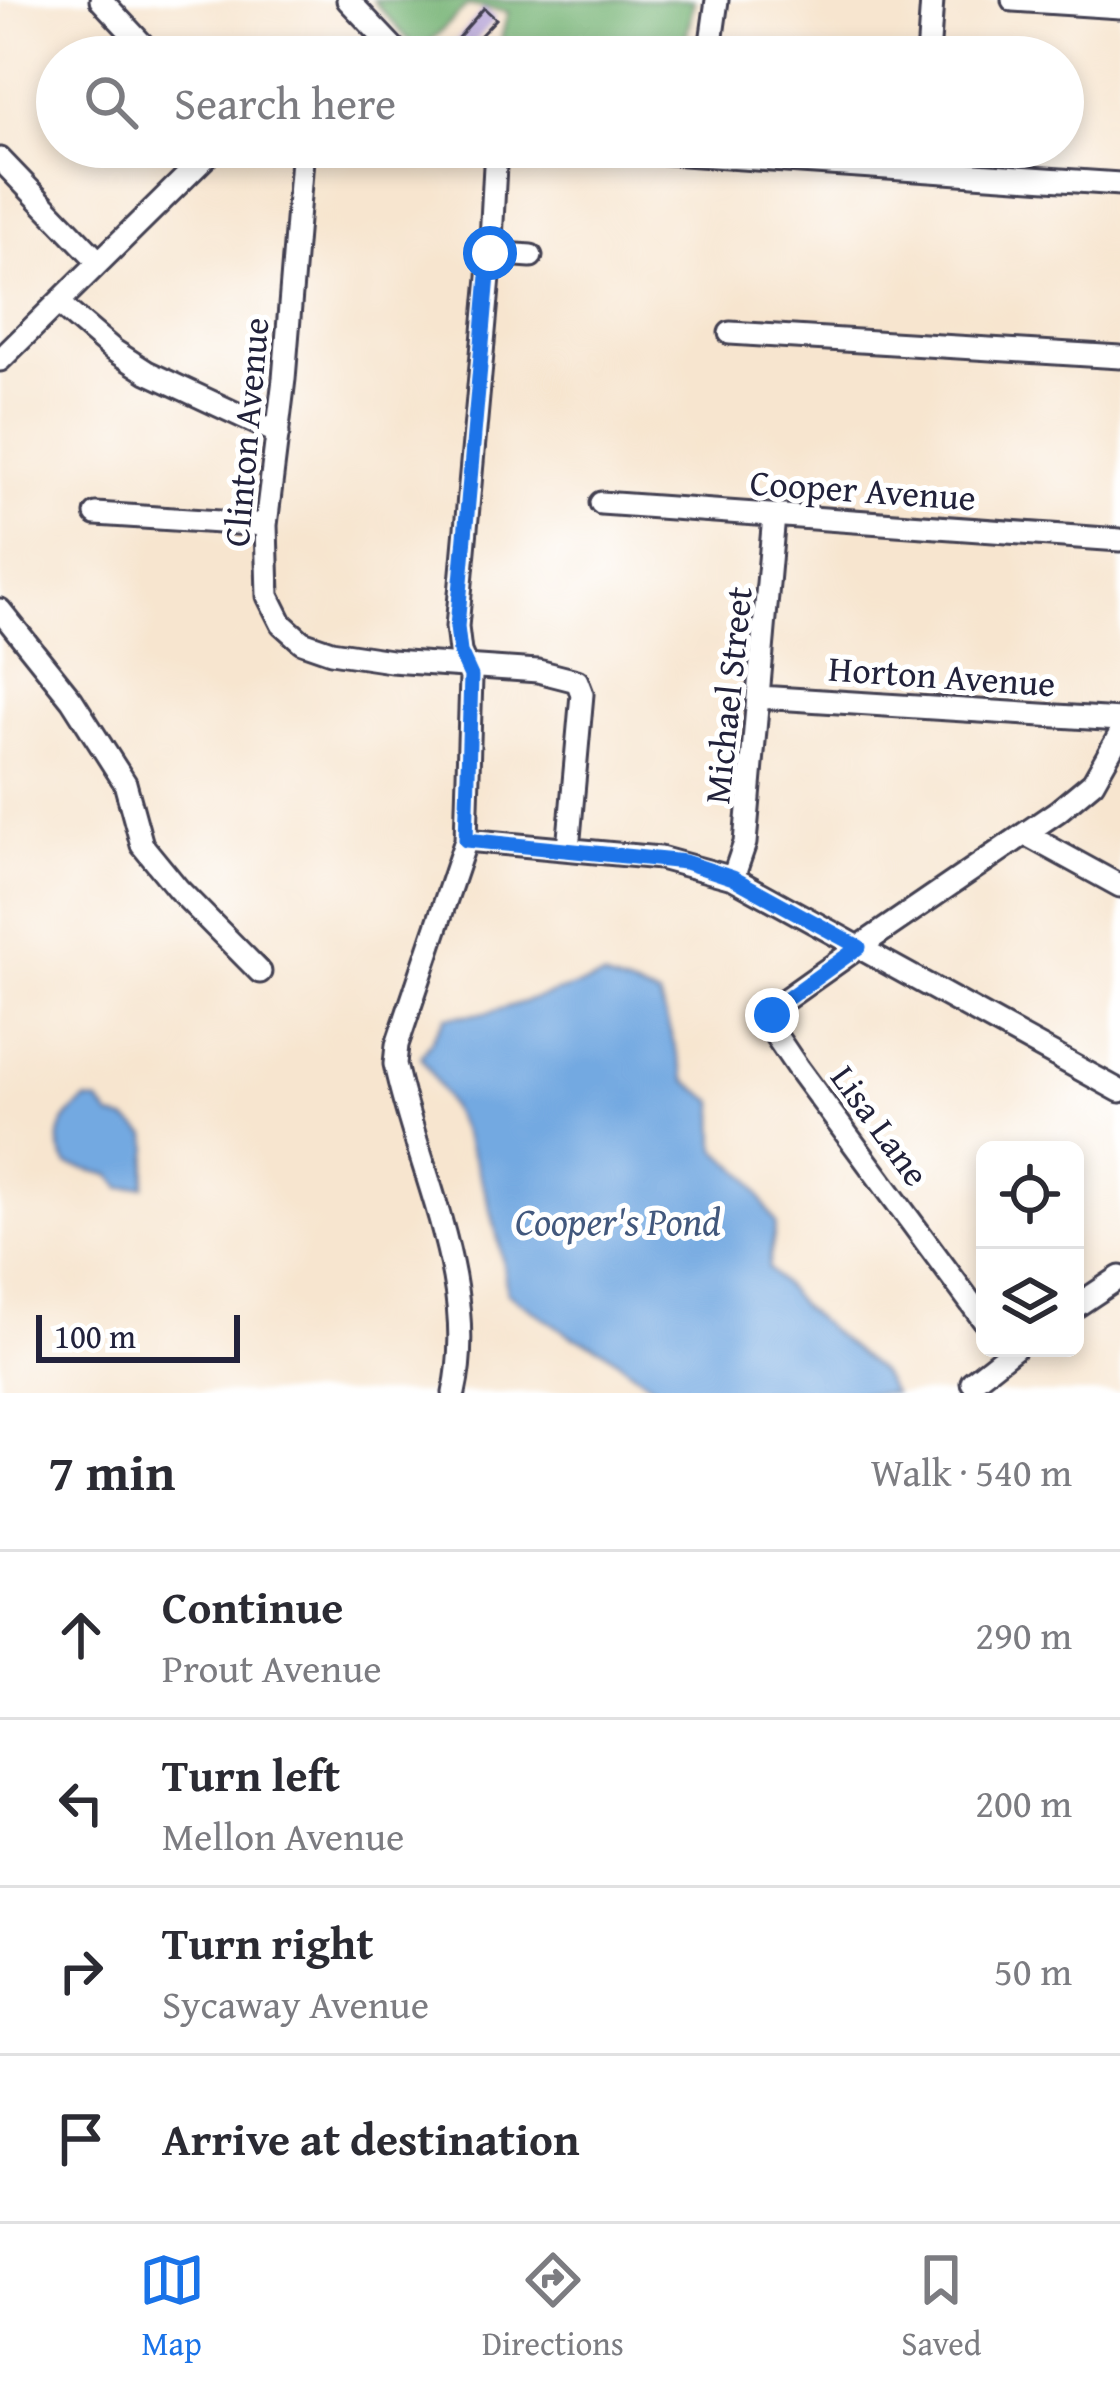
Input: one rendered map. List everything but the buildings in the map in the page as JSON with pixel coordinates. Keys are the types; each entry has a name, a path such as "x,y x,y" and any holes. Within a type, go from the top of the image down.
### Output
{"street":[{"path":"101,0 134,36"},
{"path":"348,0 382,36"},
{"path":"712,36 718,0"},
{"path":"929,36 932,0"},
{"path":"1013,0 1120,7"},
{"path":"0,159 99,262"},
{"path":"0,360 195,168"},
{"name":"Clinton Avenue","path":"301,168 266,525 268,596 282,624 302,642 331,652 538,671 571,678 581,686 568,849"},
{"path":"454,1393 461,1364 461,1319 395,1064 466,840 471,676 460,652 457,627 495,168"},
{"path":"997,168 1120,184"},
{"path":"490,253 531,256"},
{"path":"58,303 147,372 278,433"},
{"path":"730,333 1120,357"},
{"name":"Cooper Avenue","path":"601,503 1120,540"},
{"path":"96,514 266,525"},
{"name":"Michael Street","path":"733,878 746,843 775,515"},
{"path":"0,610 72,700 124,783 142,845 260,972"},
{"name":"Horton Avenue","path":"759,697 1120,720"},
{"path":"859,947 1093,782 1114,759 1120,734"},
{"path":"1024,834 1120,886"},
{"path":"466,840 685,862 733,878 1120,1091"},
{"name":"Lisa Lane","path":"859,947 784,1001 770,1023 797,1067 976,1310"},
{"path":"1084,1300 1120,1277"},
{"path":"972,1382 1001,1357"}],"green space":[{"path":"373,0 694,0 686,36 502,36 508,12 468,5 436,36 405,36"}],"water":[{"name":"Cooper's Pond","path":"603,978 659,997 686,1081 715,1102 716,1149 749,1178 776,1224 768,1268 803,1308 880,1372 893,1393 662,1393 602,1349 570,1335 507,1293 478,1170 453,1111 421,1057 446,1017 488,1013"},
{"path":"86,1100 99,1102 111,1117 126,1120 147,1135 144,1186 121,1188 111,1175 68,1165 59,1146 60,1129"}],"route":[{"path":"490,253 457,627 460,652 471,676 466,840 685,862 733,878 859,947 784,1001 772,1015"}]}
